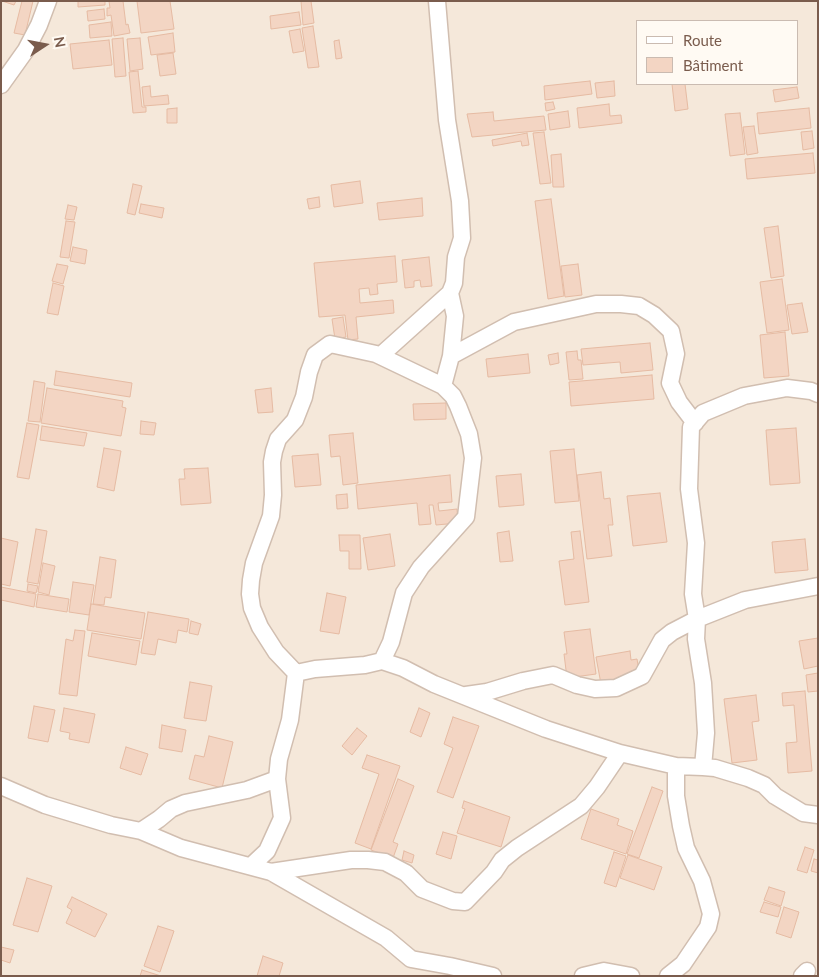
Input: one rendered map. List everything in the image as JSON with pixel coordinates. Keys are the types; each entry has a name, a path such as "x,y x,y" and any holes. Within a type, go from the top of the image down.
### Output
{"street":[{"path":"1,85 26,50 48,1"},
{"path":"380,356 450,293 454,282 456,257 462,238 460,201 447,120 437,1"},
{"path":"443,386 451,356 455,316 450,293"},
{"path":"451,356 514,322 596,304 639,306 654,315 671,331 676,354 670,383 679,402 695,422"},
{"path":"296,673 276,652 260,627 252,608 250,594 254,564 271,516 274,451 278,439 295,420 304,397 315,355 330,344 380,356 406,370 426,376 443,386 453,396 458,406 469,434 472,450 471,487 466,517 421,567 404,592 391,642 382,661"},
{"path":"703,767 706,725 703,683 696,638 697,619 693,594 696,543 689,489 691,427 704,413 744,396 787,388 811,391 818,394"},
{"path":"466,696 553,675 578,685 595,689 616,688 642,676 662,640 672,632 697,619 745,600 818,586"},
{"path":"296,673 323,668 365,665 382,661 403,668 434,684 546,729 620,753 676,766 715,768 748,778 764,785 775,796 803,814 818,815"},
{"path":"251,866 266,851 282,818 277,779 279,759 290,720 296,673"},
{"path":"271,872 351,860 385,862 406,873 422,889 453,901 466,902 494,872 502,860 581,806 597,788 620,753"},
{"path":"668,976 683,964 708,927 711,914 702,881 686,848 680,826 676,796 676,766"},
{"path":"141,831 160,819 171,809 185,803 248,790 277,779"},
{"path":"1,786 45,805 110,825 141,831 181,848 271,872 386,938 411,959 493,976"},
{"path":"582,976 604,971 631,976"}],"shaded area":[{"path":"1,1 818,1 818,976 1,976"}],"building":[{"path":"2,1 16,1 14,5"},
{"path":"22,1 33,1 25,35 14,33"},
{"path":"78,1 105,1 105,5 78,7"},
{"path":"109,1 123,1 126,25 128,24 130,33 114,36 111,15 107,16 107,8 110,8"},
{"path":"137,1 170,1 174,29 141,33"},
{"path":"301,1 311,1 314,23 303,25"},
{"path":"104,9 105,19 88,21 87,11"},
{"path":"299,12 301,25 271,29 270,16"},
{"path":"111,22 112,36 90,38 89,25"},
{"path":"313,26 319,67 308,68 302,28"},
{"path":"300,29 304,51 293,53 289,31"},
{"path":"173,33 175,52 151,55 148,37"},
{"path":"123,38 126,76 115,77 112,39"},
{"path":"140,38 143,69 130,71 127,39"},
{"path":"109,40 112,65 73,69 70,44"},
{"path":"339,40 342,58 336,59 334,41"},
{"path":"173,53 176,74 160,76 157,55"},
{"path":"138,71 142,107 146,107 146,112 133,113 129,72"},
{"path":"590,81 592,94 545,100 544,86"},
{"path":"614,81 615,96 597,98 595,83"},
{"path":"672,85 685,85 688,109 675,111"},
{"path":"150,86 151,97 168,95 169,104 144,106 142,87"},
{"path":"797,87 799,98 775,102 773,90"},
{"path":"553,102 555,109 546,111 545,103"},
{"path":"609,104 610,116 621,115 622,123 579,128 577,108"},
{"path":"177,108 177,123 167,123 167,109"},
{"path":"809,108 811,128 759,134 757,113"},
{"path":"568,111 570,127 550,130 548,114"},
{"path":"493,112 494,121 544,116 546,130 472,137 467,114"},
{"path":"740,113 745,154 730,156 725,114"},
{"path":"754,126 758,153 747,155 743,127"},
{"path":"812,131 814,148 803,150 801,132"},
{"path":"544,132 551,183 540,184 533,133"},
{"path":"527,133 529,145 522,146 521,141 493,146 492,140"},
{"path":"813,153 815,173 747,179 745,159"},
{"path":"561,154 564,187 553,187 551,155"},
{"path":"360,181 363,203 334,207 331,185"},
{"path":"133,184 142,186 135,215 127,213"},
{"path":"319,197 320,207 309,209 307,199"},
{"path":"422,198 423,216 379,220 377,203"},
{"path":"551,199 564,296 548,299 535,201"},
{"path":"141,204 164,208 162,218 139,213"},
{"path":"68,205 77,207 74,220 65,219"},
{"path":"66,221 75,222 69,258 60,257"},
{"path":"778,226 784,276 771,278 764,228"},
{"path":"73,247 87,250 85,264 70,261"},
{"path":"395,256 397,282 377,284 378,294 370,295 369,288 359,289 360,303 393,300 394,313 356,317 358,339 348,340 345,315 319,317 314,263"},
{"path":"429,257 432,286 421,287 420,280 414,281 414,287 405,288 402,260"},
{"path":"57,264 68,266 63,284 52,281"},
{"path":"578,264 582,295 565,297 561,266"},
{"path":"782,279 789,330 767,333 760,282"},
{"path":"53,283 64,286 58,315 47,313"},
{"path":"802,303 808,332 792,334 787,305"},
{"path":"343,317 346,337 335,339 332,319"},
{"path":"785,332 789,376 764,378 760,335"},
{"path":"650,343 653,370 621,373 620,362 583,365 581,349"},
{"path":"577,351 578,360 581,360 583,379 569,380 566,352"},
{"path":"558,353 559,363 550,365 548,355"},
{"path":"528,354 530,373 488,377 486,359"},
{"path":"56,371 132,383 130,397 54,385"},
{"path":"652,375 654,399 571,406 569,382"},
{"path":"34,381 45,383 40,422 28,421"},
{"path":"47,388 123,401 122,407 126,408 121,436 41,423"},
{"path":"271,388 273,412 258,413 255,390"},
{"path":"446,403 446,419 414,420 413,404"},
{"path":"141,421 156,423 154,435 140,434"},
{"path":"27,423 39,425 29,479 17,477"},
{"path":"42,426 87,433 84,446 40,440"},
{"path":"796,428 800,483 770,485 766,430"},
{"path":"353,433 358,483 343,485 340,456 331,457 329,435"},
{"path":"104,448 121,451 114,491 97,487"},
{"path":"574,449 579,501 555,503 550,451"},
{"path":"318,454 321,485 295,487 292,456"},
{"path":"208,468 211,503 181,505 179,479 185,479 184,469"},
{"path":"601,472 604,499 610,498 613,525 608,525 612,556 587,559 577,475"},
{"path":"521,474 524,505 499,507 496,476"},
{"path":"450,475 452,502 438,503 439,511 457,509 458,523 436,525 433,505 429,505 431,524 419,525 417,503 358,509 356,485"},
{"path":"660,493 667,542 633,546 627,496"},
{"path":"347,494 348,508 337,509 336,495"},
{"path":"36,529 47,531 38,584 27,582"},
{"path":"509,531 513,561 500,562 497,533"},
{"path":"580,531 589,602 565,605 559,561 574,559 571,532"},
{"path":"390,534 395,566 368,570 363,538"},
{"path":"339,535 360,535 361,569 349,569 349,551 340,551"},
{"path":"1,538 18,542 10,586 1,584"},
{"path":"805,539 808,570 775,573 772,542"},
{"path":"100,557 116,560 111,598 105,597 104,605 93,604"},
{"path":"43,563 55,566 49,595 38,592"},
{"path":"73,582 94,585 89,615 69,612"},
{"path":"28,584 38,586 36,593 27,591"},
{"path":"1,587 36,594 34,607 1,600"},
{"path":"327,593 346,597 339,634 320,631"},
{"path":"38,594 69,599 67,612 36,607"},
{"path":"91,604 145,613 141,639 87,630"},
{"path":"148,612 189,619 187,632 178,630 176,643 158,639 155,655 141,653"},
{"path":"191,621 201,624 198,635 189,633"},
{"path":"590,629 596,674 567,678 564,654 567,654 564,632"},
{"path":"75,630 85,631 77,696 59,694 66,639 73,641"},
{"path":"92,633 140,641 136,665 88,656"},
{"path":"818,638 818,666 804,669 799,641"},
{"path":"630,651 631,660 637,659 640,677 601,684 596,657"},
{"path":"818,673 818,691 808,692 806,675"},
{"path":"190,682 212,686 206,721 184,718"},
{"path":"805,691 812,771 788,773 786,743 797,742 794,705 783,706 782,693"},
{"path":"756,695 759,721 752,722 757,760 732,763 724,699"},
{"path":"34,706 55,710 48,742 28,738"},
{"path":"64,708 95,714 89,743 69,739 70,733 60,731"},
{"path":"419,708 430,713 421,737 410,732"},
{"path":"453,717 479,726 453,798 437,792 453,748 444,744"},
{"path":"162,725 186,730 182,752 159,748"},
{"path":"357,728 367,736 352,755 342,746"},
{"path":"209,736 233,742 222,788 189,779 195,755 204,757"},
{"path":"126,747 148,754 141,775 120,768"},
{"path":"367,755 400,766 371,849 355,843 379,774 362,768"},
{"path":"398,779 414,786 393,842 398,844 393,858 371,850"},
{"path":"652,787 663,791 639,858 627,854"},
{"path":"464,801 510,817 501,847 457,833 465,809 462,808"},
{"path":"591,809 619,819 617,825 633,831 626,854 581,839"},
{"path":"443,832 457,836 451,859 436,854"},
{"path":"805,847 814,850 807,873 797,870"},
{"path":"404,851 414,855 412,863 402,860"},
{"path":"614,852 626,856 616,887 604,883"},
{"path":"628,855 662,867 654,890 620,878"},
{"path":"814,859 818,860 818,873 811,871"},
{"path":"27,878 52,886 38,932 13,925"},
{"path":"769,887 785,892 781,906 764,900"},
{"path":"72,897 107,914 95,937 66,923 72,910 67,907"},
{"path":"764,902 781,907 778,917 760,912"},
{"path":"784,907 799,912 791,938 776,933"},
{"path":"158,926 174,931 160,972 144,966"},
{"path":"1,947 14,950 10,963 1,960"},
{"path":"263,956 283,963 279,976 257,976"},
{"path":"142,970 161,976 140,976"}]}
